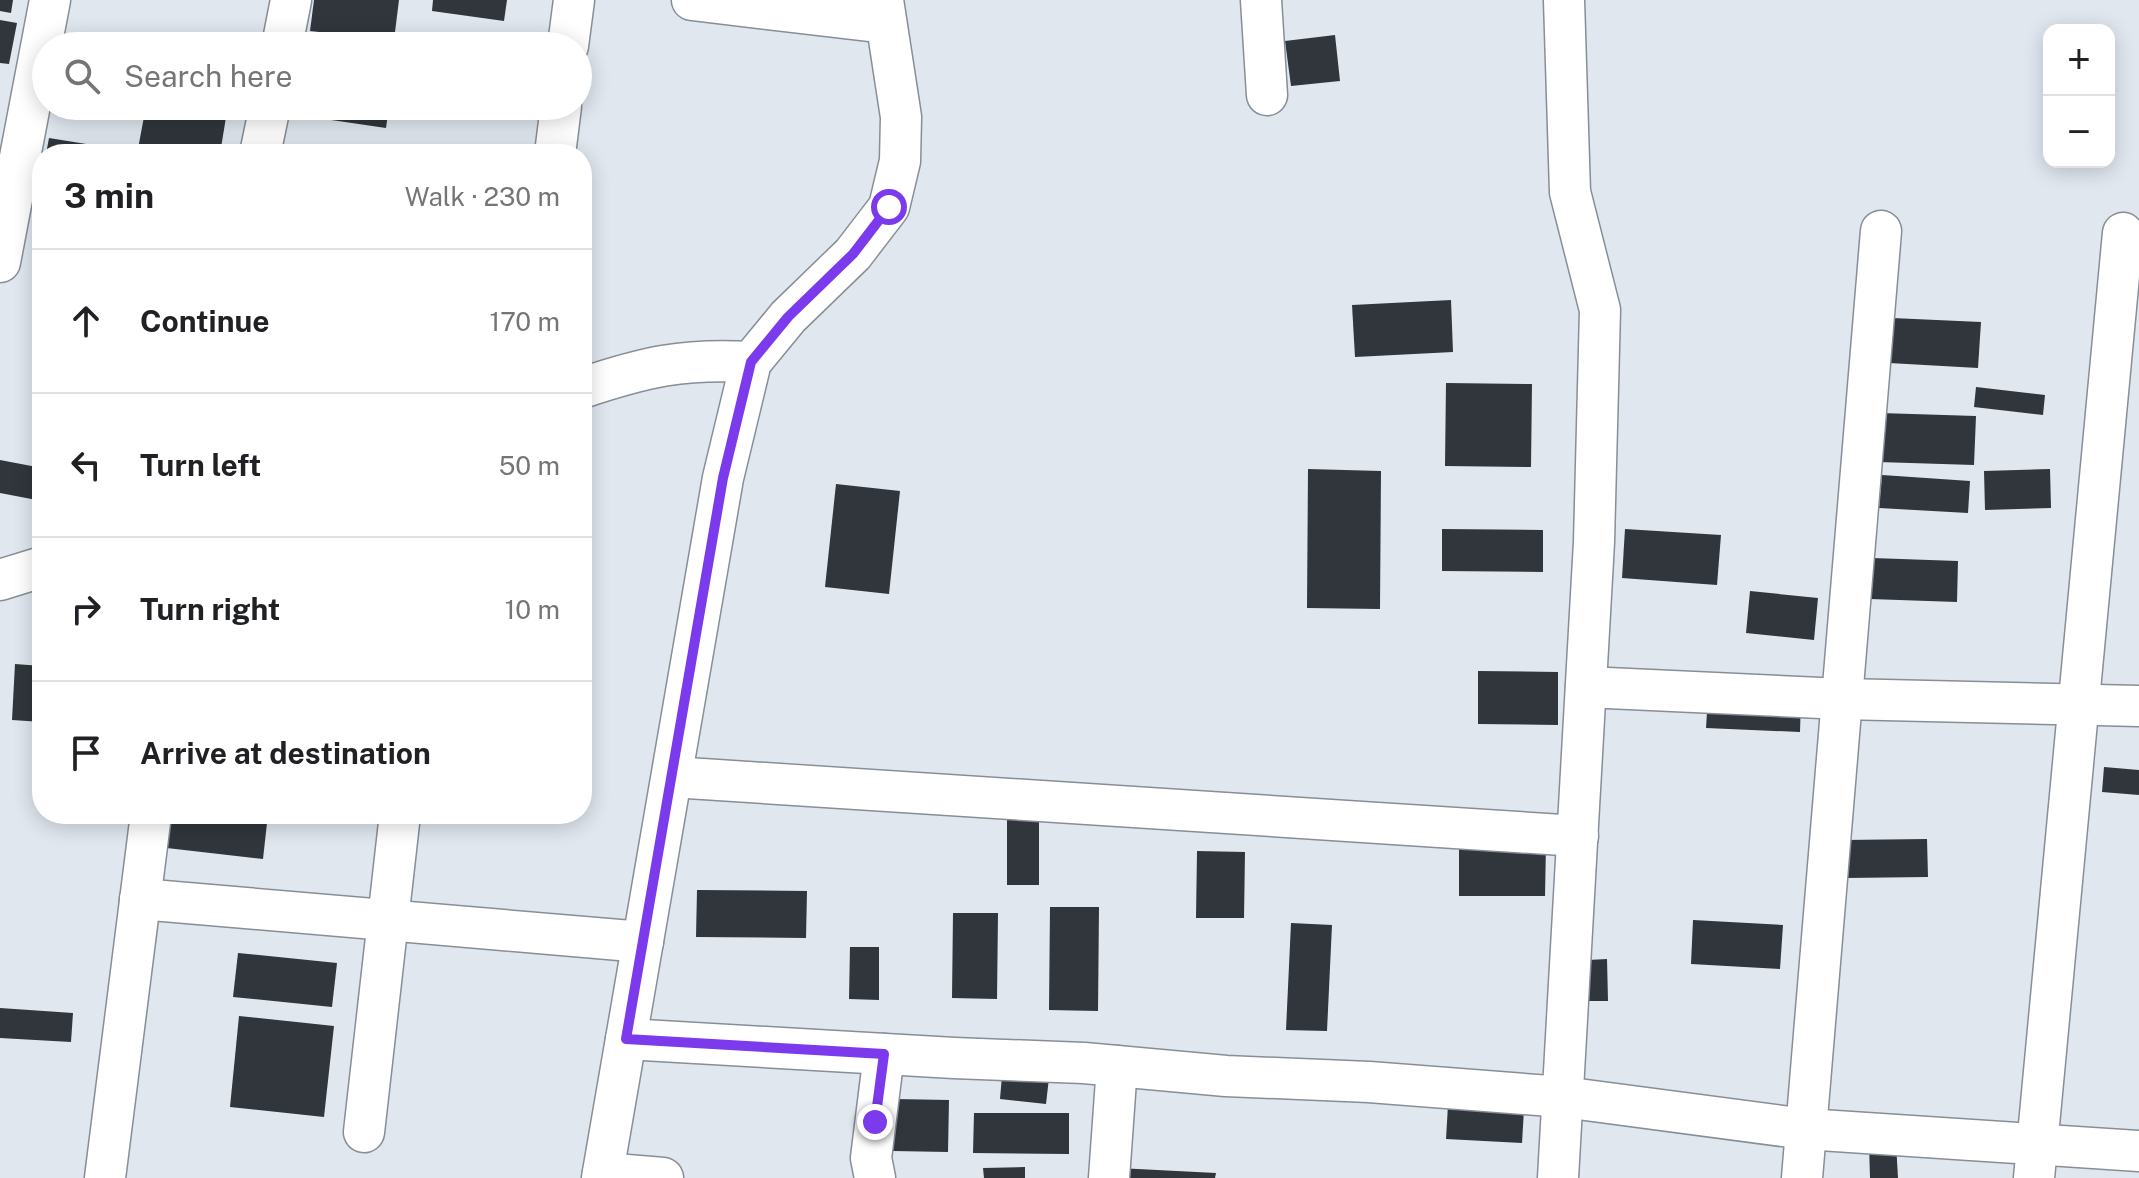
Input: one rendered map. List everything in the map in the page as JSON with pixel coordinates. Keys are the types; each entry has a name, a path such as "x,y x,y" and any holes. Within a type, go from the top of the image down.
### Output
{"street":[{"path":"44,32 50,0"},
{"path":"285,32 291,0"},
{"path":"570,32 574,0"},
{"path":"663,1178 603,1176 723,478 751,362 788,317 853,254 889,207 900,161 901,117 884,12 692,0"},
{"path":"1261,0 1267,95"},
{"path":"1558,1178 1594,542 1600,310 1570,192 1564,0"},
{"path":"0,262 32,94"},
{"path":"262,144 267,120"},
{"path":"556,144 559,120"},
{"path":"1802,1178 1881,231"},
{"path":"2035,1161 2123,233"},
{"path":"592,385 668,363 707,359 751,362"},
{"path":"0,580 32,570"},
{"path":"1586,687 1842,699 2139,706"},
{"path":"672,777 1578,836"},
{"path":"105,1178 150,824"},
{"path":"364,1132 399,824"},
{"path":"140,899 643,942"},
{"path":"626,1039 1117,1066 1226,1076 1369,1082 1563,1097 2035,1161 2139,1151"},
{"path":"875,1178 871,1158 884,1054"},
{"path":"1109,1178 1117,1066"}],"building":[{"path":"0,0 13,0 11,13 0,11"},
{"path":"314,0 399,0 395,32 310,31"},
{"path":"433,0 507,0 504,21 432,11"},
{"path":"0,20 17,23 9,64 0,63"},
{"path":"1335,35 1340,81 1291,86 1285,41"},
{"path":"143,120 226,120 222,144 139,144"},
{"path":"331,120 387,120 386,128"},
{"path":"49,138 86,144 48,144"},
{"path":"1451,300 1453,352 1355,357 1352,305"},
{"path":"1892,318 1981,322 1978,368 1889,363"},
{"path":"1446,383 1532,384 1531,467 1445,466"},
{"path":"1976,387 2045,395 2043,415 1974,407"},
{"path":"1880,413 1976,416 1974,465 1878,462"},
{"path":"0,460 32,466 32,499 0,493"},
{"path":"1308,469 1381,471 1380,609 1307,608"},
{"path":"2050,469 2051,508 1985,510 1984,471"},
{"path":"1882,475 1970,481 1968,513 1879,508"},
{"path":"836,484 900,491 889,594 825,587"},
{"path":"1442,529 1543,530 1543,572 1442,571"},
{"path":"1625,529 1721,535 1717,585 1622,578"},
{"path":"1872,558 1958,561 1957,602 1870,599"},
{"path":"1750,591 1818,598 1814,640 1746,633"},
{"path":"15,664 32,665 32,721 12,720"},
{"path":"1478,671 1558,672 1558,725 1478,724"},
{"path":"1708,695 1801,698 1800,732 1706,728"},
{"path":"2104,767 2139,770 2139,795 2102,792"},
{"path":"1007,808 1039,809 1039,885 1007,885"},
{"path":"161,824 267,824 263,859 158,847"},
{"path":"1927,839 1928,877 1845,878 1844,840"},
{"path":"1459,843 1546,844 1545,896 1459,896"},
{"path":"1197,851 1245,852 1244,918 1196,918"},
{"path":"697,890 807,891 806,938 696,937"},
{"path":"1050,907 1099,907 1098,1011 1049,1010"},
{"path":"953,913 998,913 997,999 952,998"},
{"path":"1693,920 1783,925 1780,969 1691,964"},
{"path":"1291,923 1332,925 1327,1031 1286,1030"},
{"path":"850,947 879,947 879,1000 849,999"},
{"path":"238,953 337,963 332,1007 233,997"},
{"path":"1607,959 1608,1001 1589,1001 1588,960"},
{"path":"0,1008 73,1013 71,1042 0,1038"},
{"path":"239,1016 334,1026 324,1117 230,1107"},
{"path":"1003,1064 1050,1069 1046,1104 1000,1099"},
{"path":"894,1099 949,1100 948,1152 893,1151"},
{"path":"1448,1105 1524,1109 1522,1143 1446,1139"},
{"path":"974,1113 1069,1113 1069,1154 973,1153"},
{"path":"1896,1143 1898,1178 1870,1178 1869,1144"},
{"path":"1025,1167 1025,1178 984,1178 983,1168"},
{"path":"1118,1168 1216,1173 1215,1178 1117,1178"}],"route":[{"path":"875,1122 884,1054 626,1039 723,478 751,362 788,317 853,254 889,207"}]}
